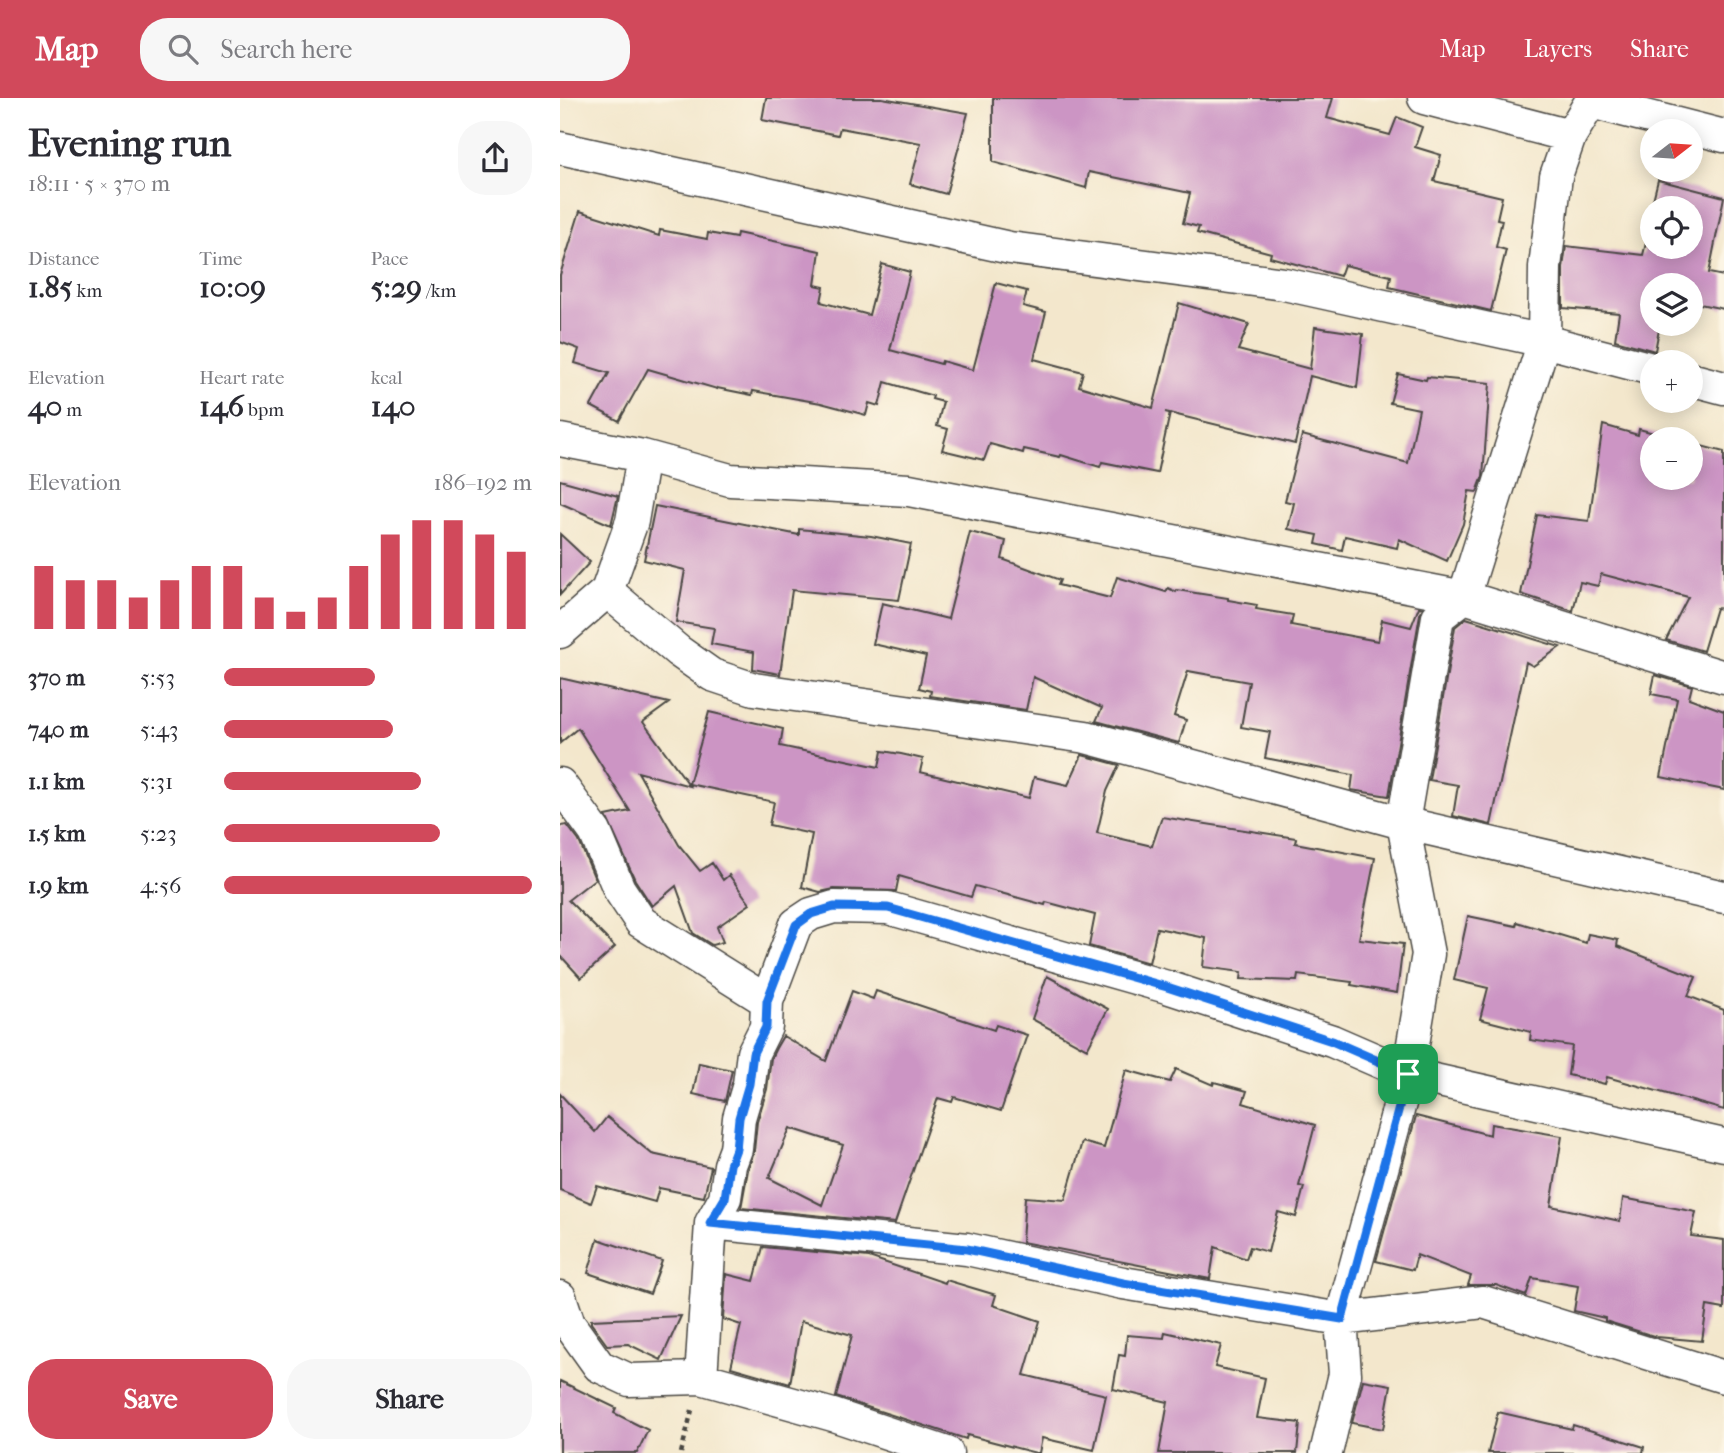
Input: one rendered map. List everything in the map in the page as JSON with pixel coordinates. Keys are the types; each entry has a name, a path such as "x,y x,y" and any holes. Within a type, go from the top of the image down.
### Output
{"street":[{"path":"1424,98 1570,136"},
{"path":"1326,1453 1345,1374 1342,1319 1408,1074 1428,954 1403,823 1438,617 1464,597 1544,341 1545,267 1556,176 1570,136 1592,100 1724,136"},
{"path":"560,148 1010,248 1284,284 1544,341 1640,366"},
{"path":"1703,382 1724,388"},
{"path":"560,440 643,456 730,480 909,491 1464,597 1724,677"},
{"path":"560,632 607,591 632,521 643,456"},
{"path":"607,591 678,652 712,675 754,689 1086,737 1403,823 1724,897"},
{"path":"560,785 595,832 619,889 641,922 767,1001"},
{"path":"701,1378 710,1223 725,1198 753,1053 766,1027 767,1001 796,925 811,914 834,907 888,908 1167,987 1332,1041 1408,1074 1724,1145"},
{"path":"710,1223 967,1249 1123,1283 1342,1319 1483,1302 1724,1377"},
{"path":"563,1317 599,1366 629,1380 701,1378 833,1415 947,1453"}],"path":[{"path":"681,1453 701,1378"}],"building":[{"path":"766,98 882,98 968,113 946,194 910,184 921,143 840,128 838,135 762,120"},
{"path":"993,98 1333,98 1327,118 1390,135 1397,117 1422,127 1415,147 1441,155 1434,181 1502,197 1497,219 1502,220 1496,247 1506,250 1491,311 1389,287 1391,276 1344,265 1340,276 1270,257 1271,253 1197,233 1199,227 1183,223 1190,193 1089,172 1086,188 993,162"},
{"path":"1658,182 1666,182 1724,197 1709,273 1724,276 1724,309 1703,305 1703,273 1640,273 1640,336 1658,336 1655,350 1651,350 1615,340 1619,313 1563,308 1563,268 1566,246 1640,255 1640,259 1703,259 1703,196 1654,196"},
{"path":"580,211 659,236 660,230 707,239 708,233 736,238 737,233 820,251 815,285 824,287 821,302 869,315 882,264 910,272 890,350 941,364 942,361 973,370 996,283 1027,291 1023,306 1046,312 1034,359 1083,372 1079,386 1153,408 1179,303 1249,324 1238,350 1310,369 1315,327 1363,334 1357,388 1310,376 1295,444 1170,413 1157,473 1102,462 1100,467 1061,455 1060,457 1024,449 1023,453 990,444 984,460 942,450 948,429 937,426 943,402 932,399 933,396 885,382 879,406 869,403 866,415 821,403 753,391 752,395 717,389 648,369 619,421 591,406 609,373 575,363 579,349 560,342 560,275"},
{"path":"1398,374 1426,380 1427,377 1490,383 1483,476 1477,492 1469,491 1463,524 1447,561 1399,539 1397,548 1345,536 1342,550 1316,544 1318,535 1288,529 1294,503 1285,501 1302,435 1408,463 1419,409 1390,403"},
{"path":"1603,425 1638,435 1640,429 1640,490 1703,490 1703,446 1724,452 1724,609 1716,608 1703,651 1666,640 1688,597 1601,574 1598,586 1580,582 1573,611 1521,594 1537,515 1589,521"},
{"path":"560,480 618,496 611,525 560,503"},
{"path":"655,506 799,535 799,529 871,536 911,544 899,600 792,590 780,674 753,669 754,652 711,644 714,628 676,622 685,570 644,560"},
{"path":"970,532 1006,541 1002,559 1060,580 1058,585 1110,598 1117,577 1166,592 1168,588 1176,592 1177,590 1228,598 1257,605 1256,609 1293,615 1291,625 1378,641 1382,620 1411,627 1419,607 1423,608 1389,796 1351,790 1353,775 1265,758 1270,732 1241,727 1249,682 1188,671 1174,716 1186,720 1179,743 1096,721 1102,708 1033,677 1026,710 930,696 931,691 919,688 926,656 873,644 882,603 948,619"},
{"path":"560,534 590,562 560,595"},
{"path":"1466,618 1560,647 1533,666 1526,662 1491,825 1453,816 1458,785 1429,780 1455,627"},
{"path":"1655,675 1692,686 1689,698 1724,711 1724,790 1661,777 1677,699 1651,694"},
{"path":"560,678 669,703 643,722 690,786 638,772 679,845 700,871 712,863 723,880 729,875 750,904 717,927 723,942 712,945 693,933 676,886 652,906 635,880 606,816 630,811 578,728 560,743"},
{"path":"709,712 783,729 780,746 879,767 882,751 901,754 923,759 920,772 1029,798 1034,777 1068,785 1082,755 1119,765 1107,791 1097,833 1152,846 1162,817 1296,838 1295,843 1375,858 1359,939 1403,944 1397,993 1351,985 1352,982 1298,975 1297,981 1241,979 1242,972 1203,967 1206,938 1157,928 1149,963 1089,946 1095,915 975,886 971,897 899,876 896,891 834,889 820,892 802,887 812,834 769,825 774,802 689,784"},
{"path":"567,825 579,841 595,879 568,900 615,947 581,978 560,955 560,826"},
{"path":"1468,916 1516,926 1517,922 1586,943 1588,934 1618,940 1617,946 1696,977 1688,996 1724,1010 1724,1110 1607,1077 1605,1084 1568,1075 1572,1046 1530,1040 1531,1032 1480,1019 1488,988 1454,980"},
{"path":"1047,976 1108,1009 1087,1049 1032,1019"},
{"path":"852,991 873,999 876,991 994,1030 996,1025 1027,1035 1001,1111 954,1097 952,1102 938,1098 895,1223 741,1208 754,1151 757,1122 767,1089 771,1058 776,1048 783,1036 826,1061","holes":["790,1128 843,1145 822,1205 769,1178"]},
{"path":"699,1063 732,1070 725,1101 693,1094"},
{"path":"1176,1069 1213,1085 1214,1082 1247,1091 1243,1103 1315,1125 1299,1186 1304,1187 1296,1217 1278,1212 1268,1252 1250,1247 1246,1259 1215,1247 1210,1279 1022,1242 1025,1197 1065,1200 1082,1142 1104,1148 1126,1070 1170,1082"},
{"path":"560,1094 595,1132 607,1117 652,1154 711,1167 704,1197 659,1188 655,1202 597,1186 591,1203 560,1190"},
{"path":"1416,1116 1490,1135 1491,1124 1562,1136 1551,1206 1620,1221 1623,1198 1696,1212 1691,1236 1724,1240 1724,1309 1707,1306 1702,1341 1657,1337 1605,1321 1605,1318 1574,1311 1578,1286 1532,1278 1526,1296 1496,1285 1468,1285 1471,1276 1417,1255 1413,1270 1376,1261"},
{"path":"598,1239 662,1261 650,1294 588,1273"},
{"path":"763,1247 869,1257 945,1283 946,1280 996,1295 993,1305 1040,1321 1024,1375 1106,1395 1094,1450 1042,1438 1039,1453 1036,1453 967,1435 966,1439 836,1397 852,1335 801,1321 790,1384 731,1367 741,1325 723,1319 726,1274 754,1281"},
{"path":"681,1316 661,1360 628,1344 607,1345 591,1323 591,1320"},
{"path":"1165,1332 1221,1345 1215,1367 1265,1378 1257,1418 1300,1423 1297,1453 1159,1453 1168,1402 1113,1389 1119,1355 1125,1356 1127,1335 1164,1338"},
{"path":"1363,1380 1391,1385 1383,1429 1352,1423"},
{"path":"560,1381 616,1408 614,1413 648,1430 637,1453 560,1453"},
{"path":"1498,1412 1572,1429 1573,1425 1644,1447 1643,1453 1488,1453"}],"route":[{"path":"834,907 888,908 1167,987 1332,1041 1408,1074 1342,1319 1123,1283 967,1249 710,1223 725,1198 753,1053 766,1027 767,1001 796,925 811,914 834,907"}]}
